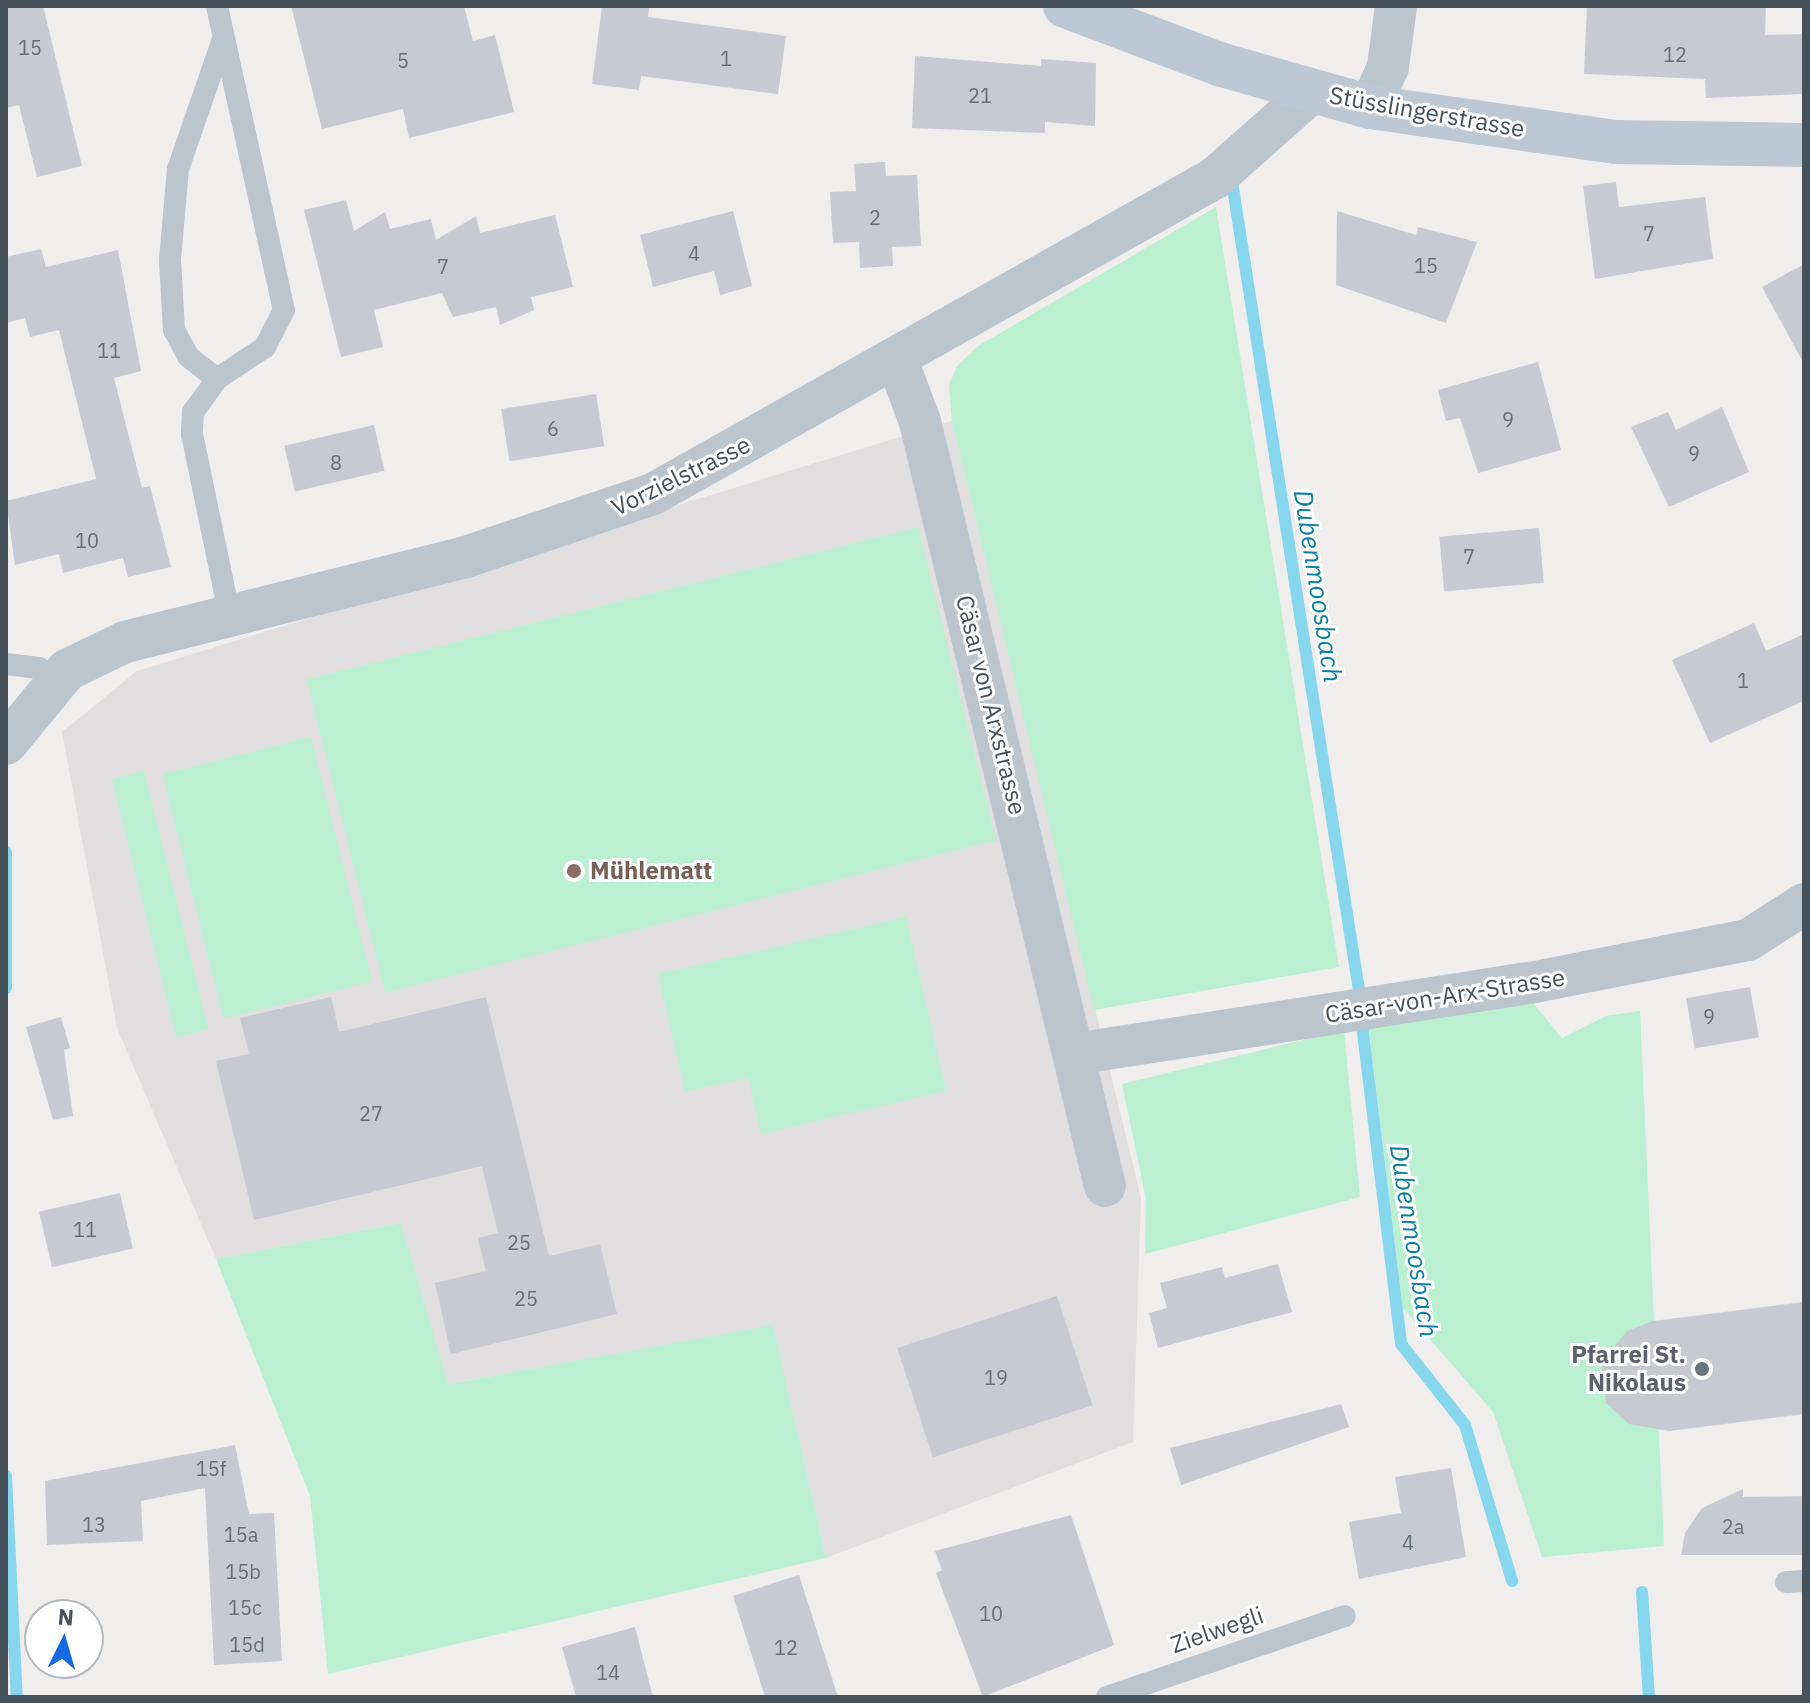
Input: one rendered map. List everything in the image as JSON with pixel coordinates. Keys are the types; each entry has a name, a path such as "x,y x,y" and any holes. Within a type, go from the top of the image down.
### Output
{"street":[{"name":"Stüsslingerstrasse","path":"1065,6 1219,64 1370,107 1616,142 1804,145"},
{"path":"1370,107 1388,67 1396,6"},
{"name":"Vorzielstrasse","path":"6,744 56,679 125,642 466,557 653,494 897,360 1215,178 1313,91"},
{"name":"Cäsar von Arxstrasse","path":"897,360 920,422 1105,1186"},
{"name":"Cäsar-von-Arx-Strasse","path":"1075,1054 1535,982 1748,940 1804,904"}],"lane":[{"path":"217,6 284,310 265,347 217,379 193,412 192,434 230,618"},
{"path":"217,379 188,356 174,330 170,260 178,169 223,37"},
{"path":"6,664 39,668 56,679"},
{"name":"Zielwegli","path":"1107,1697 1345,1616"}],"shaded area":[{"name":"Mühlematt","path":"952,421 1141,1198 1133,1442 826,1558 773,1326 447,1384 401,1223 216,1259 117,1028 62,732 137,671"}],"green space":[{"path":"1216,207 1339,967 1094,1010 952,421 949,385 957,366 978,346"},
{"path":"918,527 996,840 385,993 307,679"},
{"path":"311,737 372,982 224,1019 163,774"},
{"path":"144,771 208,1029 176,1037 112,779"},
{"path":"906,917 946,1091 761,1134 748,1078 685,1092 658,974"},
{"path":"1524,992 1562,1038 1606,1016 1640,1011 1664,1546 1542,1557 1493,1412 1403,1308 1368,1023"},
{"path":"1344,1030 1360,1197 1145,1254 1146,1199 1122,1084"},
{"path":"401,1223 448,1384 773,1325 826,1558 328,1674 310,1496 216,1259"}],"building":[{"path":"6,6 43,6 82,166 37,177 19,105 6,108"},
{"path":"291,6 464,6 473,41 495,35 514,112 409,138 403,109 322,129"},
{"path":"602,6 649,6 648,17 786,36 778,94 641,76 639,90 592,84"},
{"path":"1587,6 1766,6 1765,35 1804,34 1804,94 1706,98 1705,79 1584,74"},
{"path":"915,56 1041,66 1041,59 1096,63 1095,126 1045,122 1045,133 912,128"},
{"path":"885,162 886,176 917,175 921,246 892,247 893,266 860,268 859,242 833,243 830,192 856,191 854,164"},
{"path":"1616,182 1619,207 1705,197 1713,259 1595,279 1583,186"},
{"path":"346,200 354,231 385,212 390,229 431,219 436,240 476,216 480,233 555,215 573,287 531,297 534,310 500,325 496,307 453,317 442,293 374,310 383,347 341,357 304,210"},
{"path":"733,211 752,286 720,295 714,271 653,287 640,235"},
{"path":"1337,211 1416,235 1418,227 1477,242 1446,323 1336,285"},
{"path":"41,249 46,267 118,250 141,371 114,378 142,488 150,486 171,567 128,577 123,558 63,573 59,554 15,565 6,501 96,479 59,330 30,337 25,318 6,323 6,257"},
{"path":"1804,264 1804,364 1762,287"},
{"path":"1538,362 1561,450 1478,473 1460,418 1446,421 1438,390"},
{"path":"596,394 604,446 509,461 501,409"},
{"path":"1722,407 1749,472 1669,507 1631,427 1668,412 1676,430"},
{"path":"374,425 385,471 295,491 284,446"},
{"path":"1539,528 1544,583 1444,592 1439,537"},
{"path":"1754,623 1766,651 1804,634 1804,701 1710,743 1672,660"},
{"path":"1750,987 1759,1037 1695,1049 1686,998"},
{"path":"331,997 339,1032 486,997 549,1256 600,1244 617,1314 451,1354 435,1283 486,1271 478,1238 498,1233 482,1166 254,1220 216,1061 249,1054 240,1018"},
{"path":"61,1017 70,1048 64,1050 73,1116 53,1120 26,1027"},
{"path":"120,1193 133,1249 52,1267 39,1212"},
{"path":"1278,1264 1292,1312 1158,1348 1149,1313 1167,1308 1160,1283 1222,1267 1225,1278"},
{"path":"1057,1296 1093,1405 933,1457 897,1348"},
{"name":"Pfarrei St. Nikolaus","path":"1804,1302 1804,1414 1669,1431 1629,1424 1606,1403 1601,1363 1627,1331 1653,1321"},
{"path":"1341,1404 1349,1427 1181,1485 1170,1448"},
{"path":"235,1445 249,1514 274,1513 282,1661 214,1665 205,1488 141,1501 143,1541 47,1545 45,1481"},
{"path":"1451,1468 1466,1557 1359,1579 1349,1522 1401,1513 1395,1477"},
{"path":"1743,1489 1743,1497 1804,1496 1804,1555 1681,1555 1685,1533 1702,1508"},
{"path":"1071,1515 1114,1645 983,1697 936,1573 942,1570 935,1551"},
{"path":"799,1575 838,1697 765,1697 733,1596"},
{"path":"635,1627 653,1697 576,1697 562,1647"}],"waterway":[{"name":"Dubenmoosbach","path":"1232,182 1360,997"},
{"path":"6,852 6,988"},
{"name":"Dubenmoosbach","path":"1362,1025 1401,1344 1465,1425 1512,1581"},
{"path":"6,1476 17,1697"},
{"name":"Dubenmoosbach","path":"1642,1592 1649,1697"}],"place":[{"name":"Mühlematt","path":"574,871"},
{"name":"Pfarrei St. Nikolaus","path":"1702,1369"}]}
